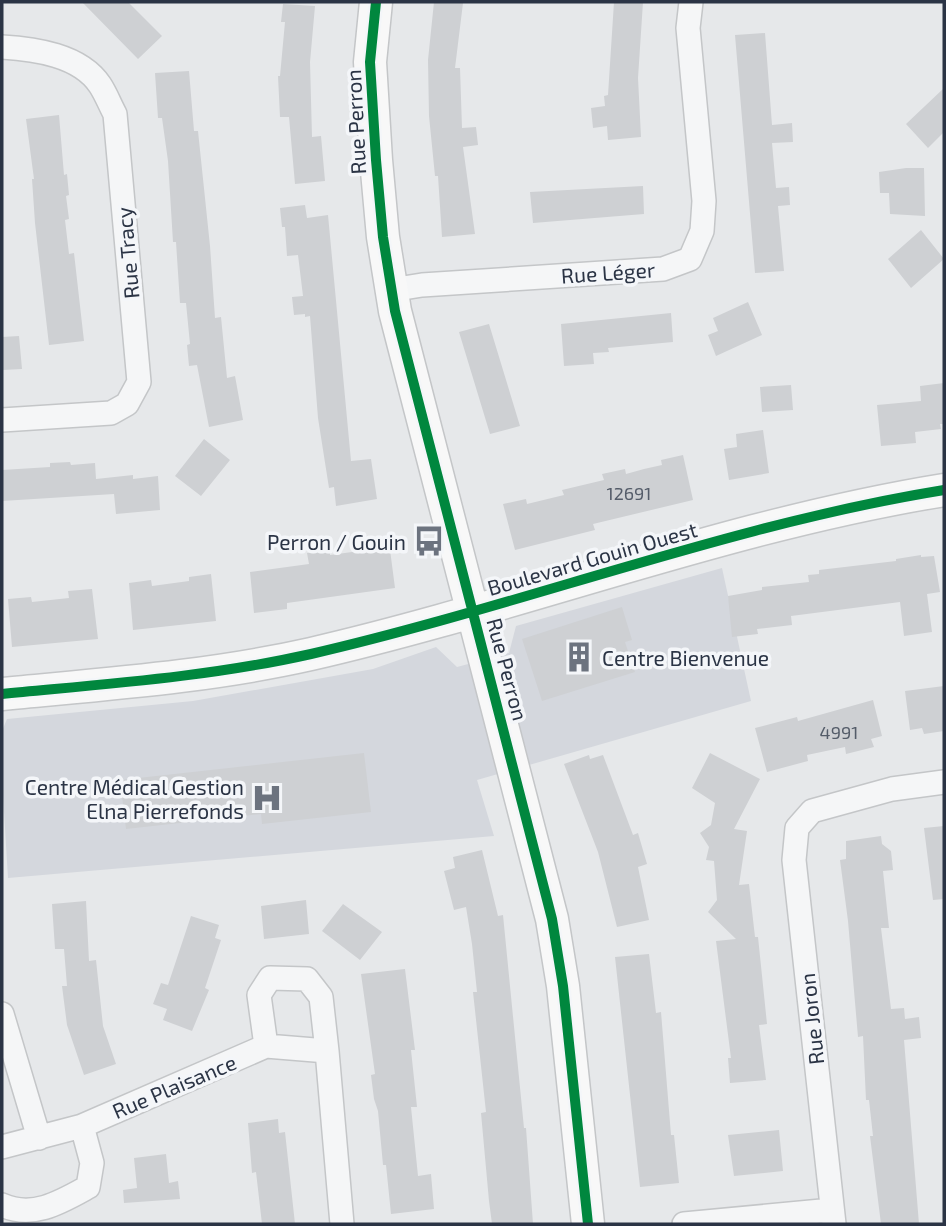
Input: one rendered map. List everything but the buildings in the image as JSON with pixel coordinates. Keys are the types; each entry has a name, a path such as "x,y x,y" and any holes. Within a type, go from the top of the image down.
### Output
{"street":[{"name":"Rue Perron","path":"376,2 371,76 380,211 391,290 554,929 564,995 588,1224"},
{"name":"Rue Léger","path":"391,290 422,285 663,269 690,259 702,231 704,201 688,28 691,2"},
{"name":"Rue Tracy","path":"2,47 27,49 70,59 99,83 115,114 139,382 127,404 111,413 2,420"},
{"name":"Boulevard Gouin Ouest","path":"2,694 246,667 330,649 472,612 774,526 866,504 944,490"},
{"name":"Rue Joron","path":"684,1224 833,1217 794,860 797,828 812,811 892,789 944,782"},
{"path":"266,1046 259,995 270,978 307,979 321,997 342,1224"},
{"path":"2,1014 39,1138"},
{"name":"Rue Plaisance","path":"2,1147 82,1126 266,1046 327,1051"},
{"path":"2,1205 15,1211 50,1208 88,1187 92,1163 82,1126"}],"shaded area":[{"path":"722,568 751,701 477,780 494,836 8,878 2,779 2,731 7,719 193,701 373,669 436,647 457,667 509,653 516,626"}],"cycle path":[{"path":"376,2 370,62 376,160 383,237 395,311 552,919 563,986 588,1224"},
{"path":"2,694 196,674 311,654 469,613 705,544 863,505 944,490"}],"place":[{"name":"Perron / Gouin","path":"429,541"},
{"name":"Centre Bienvenue","path":"579,657"},
{"name":"Centre Médical Gestion Elna Pierrefonds","path":"267,798"}]}
